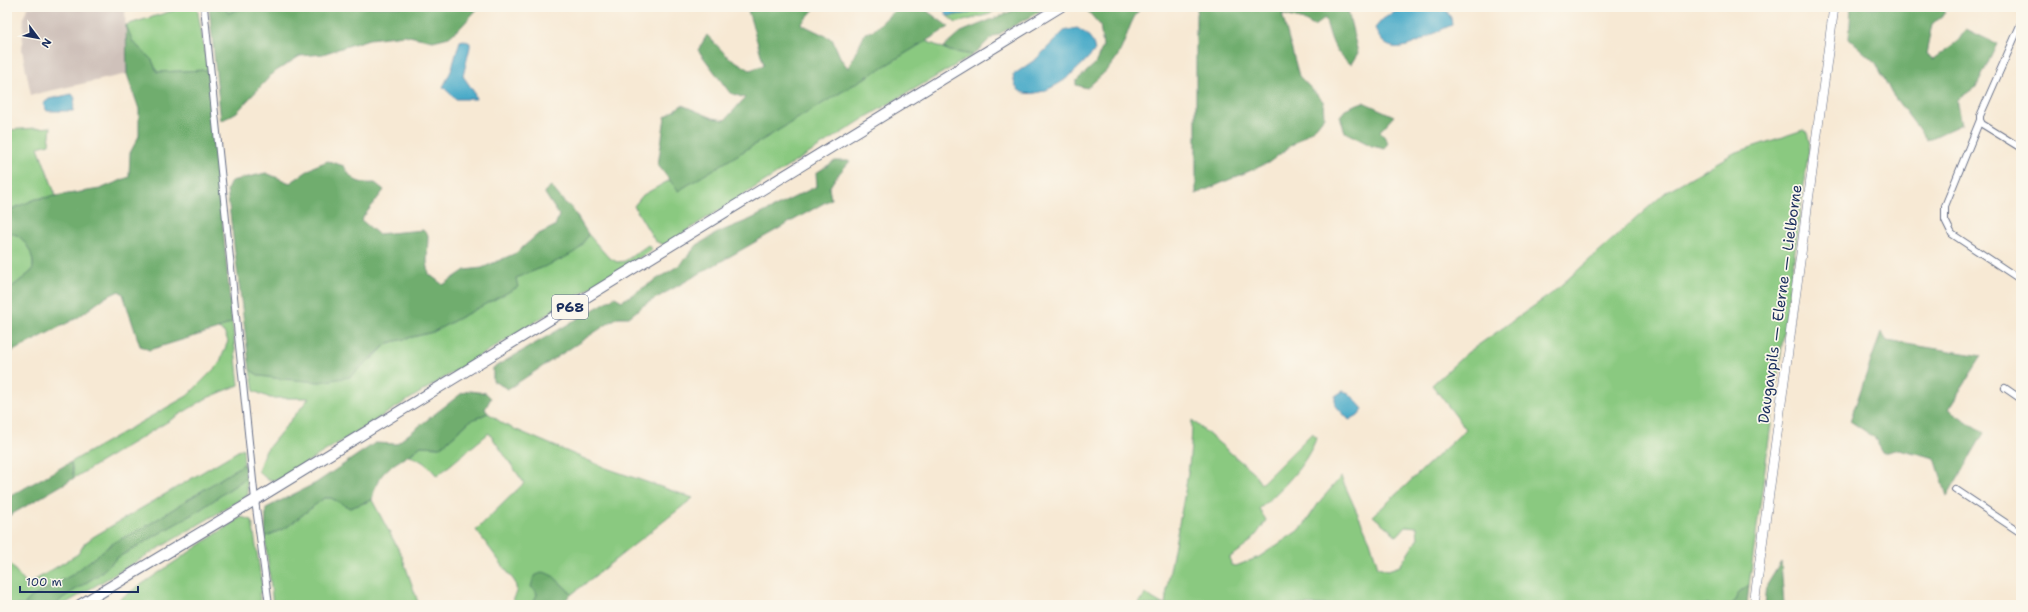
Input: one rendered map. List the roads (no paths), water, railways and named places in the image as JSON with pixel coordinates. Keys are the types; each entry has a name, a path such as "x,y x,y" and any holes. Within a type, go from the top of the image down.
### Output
{"main road":[{"name":"P68","path":"80,605 255,500 1060,7"},
{"name":"Daugavpils — Elerne — Lielborne","path":"1754,605 1834,7"}],"street":[{"path":"204,7 255,500 269,605"},
{"path":"2021,23 1980,116 1980,120 1945,206 1945,220 1952,234 2021,280"},
{"path":"1980,120 1982,124 2021,148"},
{"path":"2005,388 2021,398"},
{"path":"1955,489 2021,533"}],"water":[{"path":"943,7 976,7 970,13 947,16"},
{"path":"1403,7 1444,7 1451,18 1452,25 1409,45 1399,47 1389,46 1381,40 1375,28 1383,19"},
{"path":"1077,28 1089,37 1093,43 1095,51 1079,68 1053,87 1036,93 1028,94 1021,92 1016,87 1013,75 1036,59 1064,31"},
{"path":"464,40 470,43 470,47 463,76 474,92 476,99 456,99 443,87 451,71 460,41"},
{"path":"72,94 75,98 73,111 47,111 43,104 49,99"},
{"path":"1343,391 1349,393 1363,409 1358,415 1349,420 1335,405 1335,396"}]}
